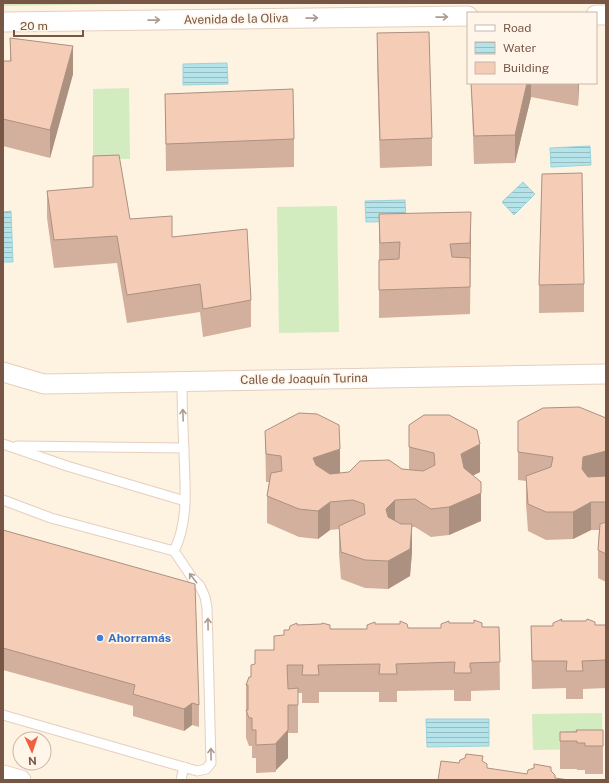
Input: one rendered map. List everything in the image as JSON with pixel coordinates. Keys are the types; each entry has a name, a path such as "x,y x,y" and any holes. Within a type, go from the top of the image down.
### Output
{"street":[{"name":"Avenida de la Oliva","path":"3,22 467,16"},
{"name":"Calle de Joaquín Turina","path":"3,372 44,384 606,374"},
{"path":"3,775 21,780"}],"lane":[{"path":"174,551 178,543 183,524 185,502 182,382"},
{"path":"6,444 184,448"},
{"path":"6,444 67,466 185,502"},
{"path":"3,500 51,518 174,551 193,579 200,586 205,597 207,608 211,762 206,769 196,771 3,715"},
{"path":"181,780 184,767"}],"green space":[{"path":"3,3 183,3 3,6"},
{"path":"129,88 130,159 93,159 93,89"},
{"path":"337,206 339,332 279,333 277,207"},
{"path":"602,713 603,749 533,750 532,714"}],"water":[{"path":"227,63 228,84 183,85 183,64"},
{"path":"590,146 591,165 551,167 550,148"},
{"path":"523,182 535,194 514,215 502,202"},
{"path":"405,200 406,221 366,222 365,201"},
{"path":"11,211 13,262 3,262 3,212"},
{"path":"426,719 489,719 489,746 427,747"}],"building":[{"path":"429,32 432,138 380,140 377,33"},
{"path":"10,38 73,46 50,130 3,119 3,61 11,61"},
{"path":"471,84 527,84 515,135 474,136"},
{"path":"293,89 294,139 166,144 165,94"},
{"path":"119,155 130,219 172,216 172,237 247,229 251,300 203,309 200,284 127,295 117,236 54,240 47,191 93,187 93,156"},
{"path":"582,173 584,284 539,285 542,174"},
{"path":"471,212 470,243 450,244 452,257 470,258 470,287 379,290 379,260 399,259 400,242 380,243 379,214"},
{"path":"579,407 606,418 606,451 583,457 582,469 588,477 606,476 606,502 591,502 573,512 546,512 528,504 526,476 551,467 553,457 518,452 518,421 543,408"},
{"path":"299,413 317,414 339,425 340,449 313,458 316,465 330,474 349,472 360,461 389,460 402,469 423,471 435,465 434,453 409,447 409,425 424,415 449,415 477,430 480,444 461,454 464,468 481,482 481,493 449,507 431,509 415,499 395,500 386,509 388,517 401,524 412,524 410,549 388,561 365,560 341,552 339,526 365,514 364,504 353,500 330,502 318,511 299,509 267,496 271,473 282,471 281,456 266,454 265,431"},
{"path":"606,522 606,554 598,550 600,524"},
{"name":"Ahorramás","path":"3,530 195,584 199,705 192,703 184,709 133,694 135,685 3,648"},
{"path":"562,619 561,621 586,621 587,619 595,622 595,625 606,625 606,660 582,661 583,671 566,671 567,661 532,661 531,626 553,626 553,623"},
{"path":"474,620 482,623 482,627 499,627 500,662 470,663 471,673 454,673 455,662 396,664 397,674 379,674 380,664 318,665 319,675 302,675 303,665 287,665 288,689 298,688 298,705 288,705 288,730 276,744 256,745 256,730 252,730 252,718 249,718 246,710 248,710 248,685 246,685 249,677 251,677 251,665 255,664 255,650 274,650 274,636 284,635 284,630 289,630 290,626 297,623 297,625 322,623 330,625 330,629 367,629 367,625 375,622 375,624 400,624 400,621 407,624 408,628 441,628 441,624 449,621 449,623 474,623"},
{"path":"576,730 603,730 603,746 585,746 585,743 577,743 577,741 560,741 560,732 577,732"},
{"path":"466,754 483,756 482,761 487,764 487,768 527,774 528,770 534,768 534,764 551,767 551,771 555,775 555,778 569,780 438,780 441,761 459,763 460,760 465,758"}],"place":[{"name":"Ahorramás","path":"100,638"}]}
